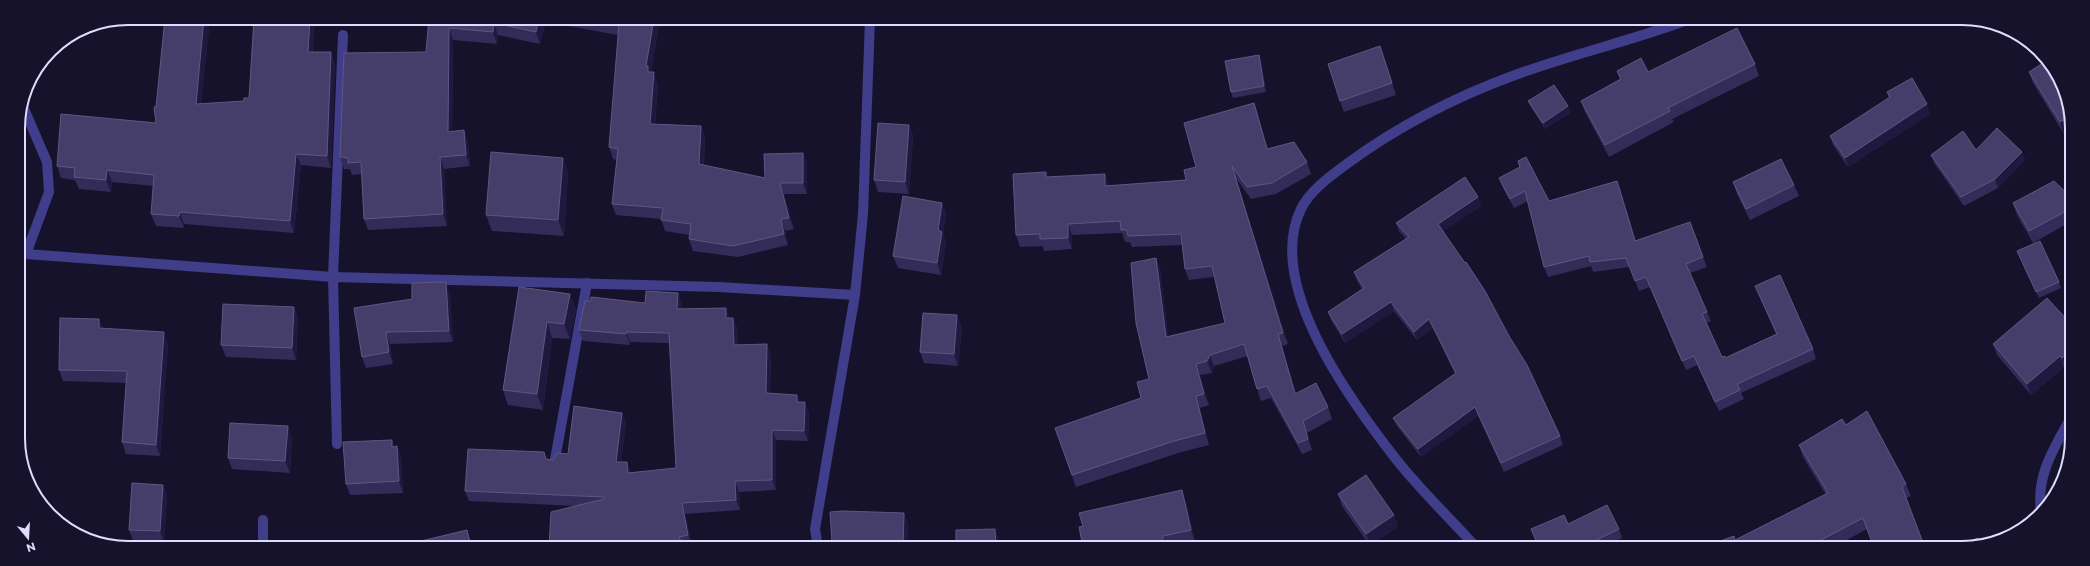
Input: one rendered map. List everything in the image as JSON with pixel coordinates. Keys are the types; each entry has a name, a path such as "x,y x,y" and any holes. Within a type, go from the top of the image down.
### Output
{"street":[{"path":"817,541 815,529 855,295 863,214 870,25"},
{"path":"1471,541 1392,455 1328,363 1306,314 1293,277 1292,241 1301,209 1323,181 1378,141 1428,111 1515,75 1663,25"},
{"path":"337,444 333,277 343,35"},
{"path":"25,247 49,192 47,162 26,114"},
{"path":"25,252 333,277 719,287 855,295"},
{"path":"554,465 587,283"},
{"path":"2040,505 2039,496 2046,464 2065,428"},
{"path":"263,520 263,541"}],"building":[{"path":"164,25 203,25 196,104 244,101 244,98 249,98 254,25 310,25 308,52 331,52 327,156 296,154 290,221 180,212 179,216 151,214 154,175 107,170 106,180 74,177 75,168 57,166 61,114 156,123 154,107 156,107"},
{"path":"428,25 494,25 493,32 449,28 448,132 464,130 466,155 440,157 443,214 364,219 361,162 348,163 348,158 340,157 344,53 426,52"},
{"path":"503,25 538,25 536,32"},
{"path":"619,25 653,25 646,66 648,66 648,72 654,72 650,124 701,126 699,164 765,178 764,154 803,153 803,183 780,183 789,218 781,219 784,234 733,246 689,239 691,224 661,220 663,208 612,204 618,149 609,147"},
{"path":"1737,28 1755,64 1668,108 1670,111 1605,145 1581,101 1621,79 1617,71 1641,58 1648,72"},
{"path":"1380,46 1392,83 1340,101 1328,64"},
{"path":"1259,55 1264,86 1231,92 1225,61"},
{"path":"2042,63 2044,65 2060,95 2064,119 2060,122 2029,72"},
{"path":"1912,78 1927,104 1845,158 1830,136 1890,97 1887,92"},
{"path":"1554,85 1568,106 1543,123 1528,101"},
{"path":"1254,103 1267,149 1294,142 1307,162 1272,183 1247,187 1232,166 1283,333 1278,334 1295,394 1316,383 1328,407 1303,421 1308,439 1298,443 1267,386 1257,389 1244,344 1210,355 1207,361 1196,364 1204,394 1196,396 1205,433 1174,441 1072,475 1055,428 1141,398 1137,382 1149,379 1136,323 1131,263 1156,258 1166,337 1225,323 1212,266 1185,269 1181,234 1128,236 1127,230 1121,230 1120,221 1068,224 1068,238 1040,239 1040,234 1016,235 1013,174 1046,172 1046,177 1105,174 1105,186 1186,180 1184,170 1196,167 1184,123"},
{"path":"878,123 909,125 905,182 874,180"},
{"path":"1997,128 2022,152 1995,179 1961,197 1931,155 1963,131 1976,150"},
{"path":"491,152 563,158 558,220 486,215"},
{"path":"1526,157 1549,201 1617,181 1635,241 1690,222 1703,257 1686,264 1707,312 1702,314 1722,357 1725,356 1725,358 1777,334 1755,286 1780,275 1813,349 1737,384 1740,390 1715,402 1694,356 1682,361 1646,277 1635,281 1626,258 1590,262 1589,256 1544,267 1525,191 1510,199 1499,178 1520,167 1518,161"},
{"path":"1781,159 1794,185 1746,209 1733,182"},
{"path":"1465,177 1478,197 1438,224 1485,291 1509,336 1527,365 1560,436 1501,463 1475,407 1418,449 1393,418 1456,373 1429,319 1414,332 1391,302 1342,334 1328,312 1364,288 1354,272 1409,237 1396,223"},
{"path":"2054,181 2065,191 2065,212 2029,231 2013,203"},
{"path":"903,196 942,203 938,230 942,232 937,263 893,256"},
{"path":"2040,241 2059,282 2036,292 2017,251"},
{"path":"446,282 449,331 386,332 389,352 362,357 354,308 412,299 412,283"},
{"path":"519,287 570,294 564,324 547,322 537,394 503,390"},
{"path":"646,291 678,293 677,309 726,308 726,318 733,318 734,345 767,344 766,393 797,395 797,402 805,402 804,431 772,430 772,480 735,481 736,500 682,503 688,535 679,537 681,541 549,541 551,512 604,499 604,497 465,491 468,449 544,452 546,459 553,460 557,453 568,454 574,406 622,413 616,462 627,462 628,473 676,468 669,333 626,332 626,334 579,330 585,301 590,301 591,297 645,303"},
{"path":"2047,298 2065,318 2065,356 2062,358 2060,356 2027,384 1993,344"},
{"path":"223,304 294,307 292,348 221,345"},
{"path":"923,313 957,315 954,354 920,352"},
{"path":"60,318 99,319 99,328 164,332 156,445 122,442 127,371 59,370"},
{"path":"1867,411 1906,484 1902,487 1922,541 1871,541 1863,518 1819,541 1720,541 1734,536 1735,540 1828,493 1799,445 1842,419 1846,425"},
{"path":"230,423 288,426 285,461 228,458"},
{"path":"392,440 392,447 397,446 399,481 346,484 343,442"},
{"path":"1366,475 1394,515 1366,534 1338,494"},
{"path":"132,483 163,485 160,531 129,530"},
{"path":"1182,490 1191,530 1163,536 1163,541 1082,541 1079,527 1083,526 1079,513"},
{"path":"1607,505 1619,529 1594,541 1536,541 1531,529 1564,515 1568,524"},
{"path":"830,512 904,513 903,541 832,541"},
{"path":"995,529 996,541 956,541 956,530"},
{"path":"467,530 470,541 421,541"}]}
